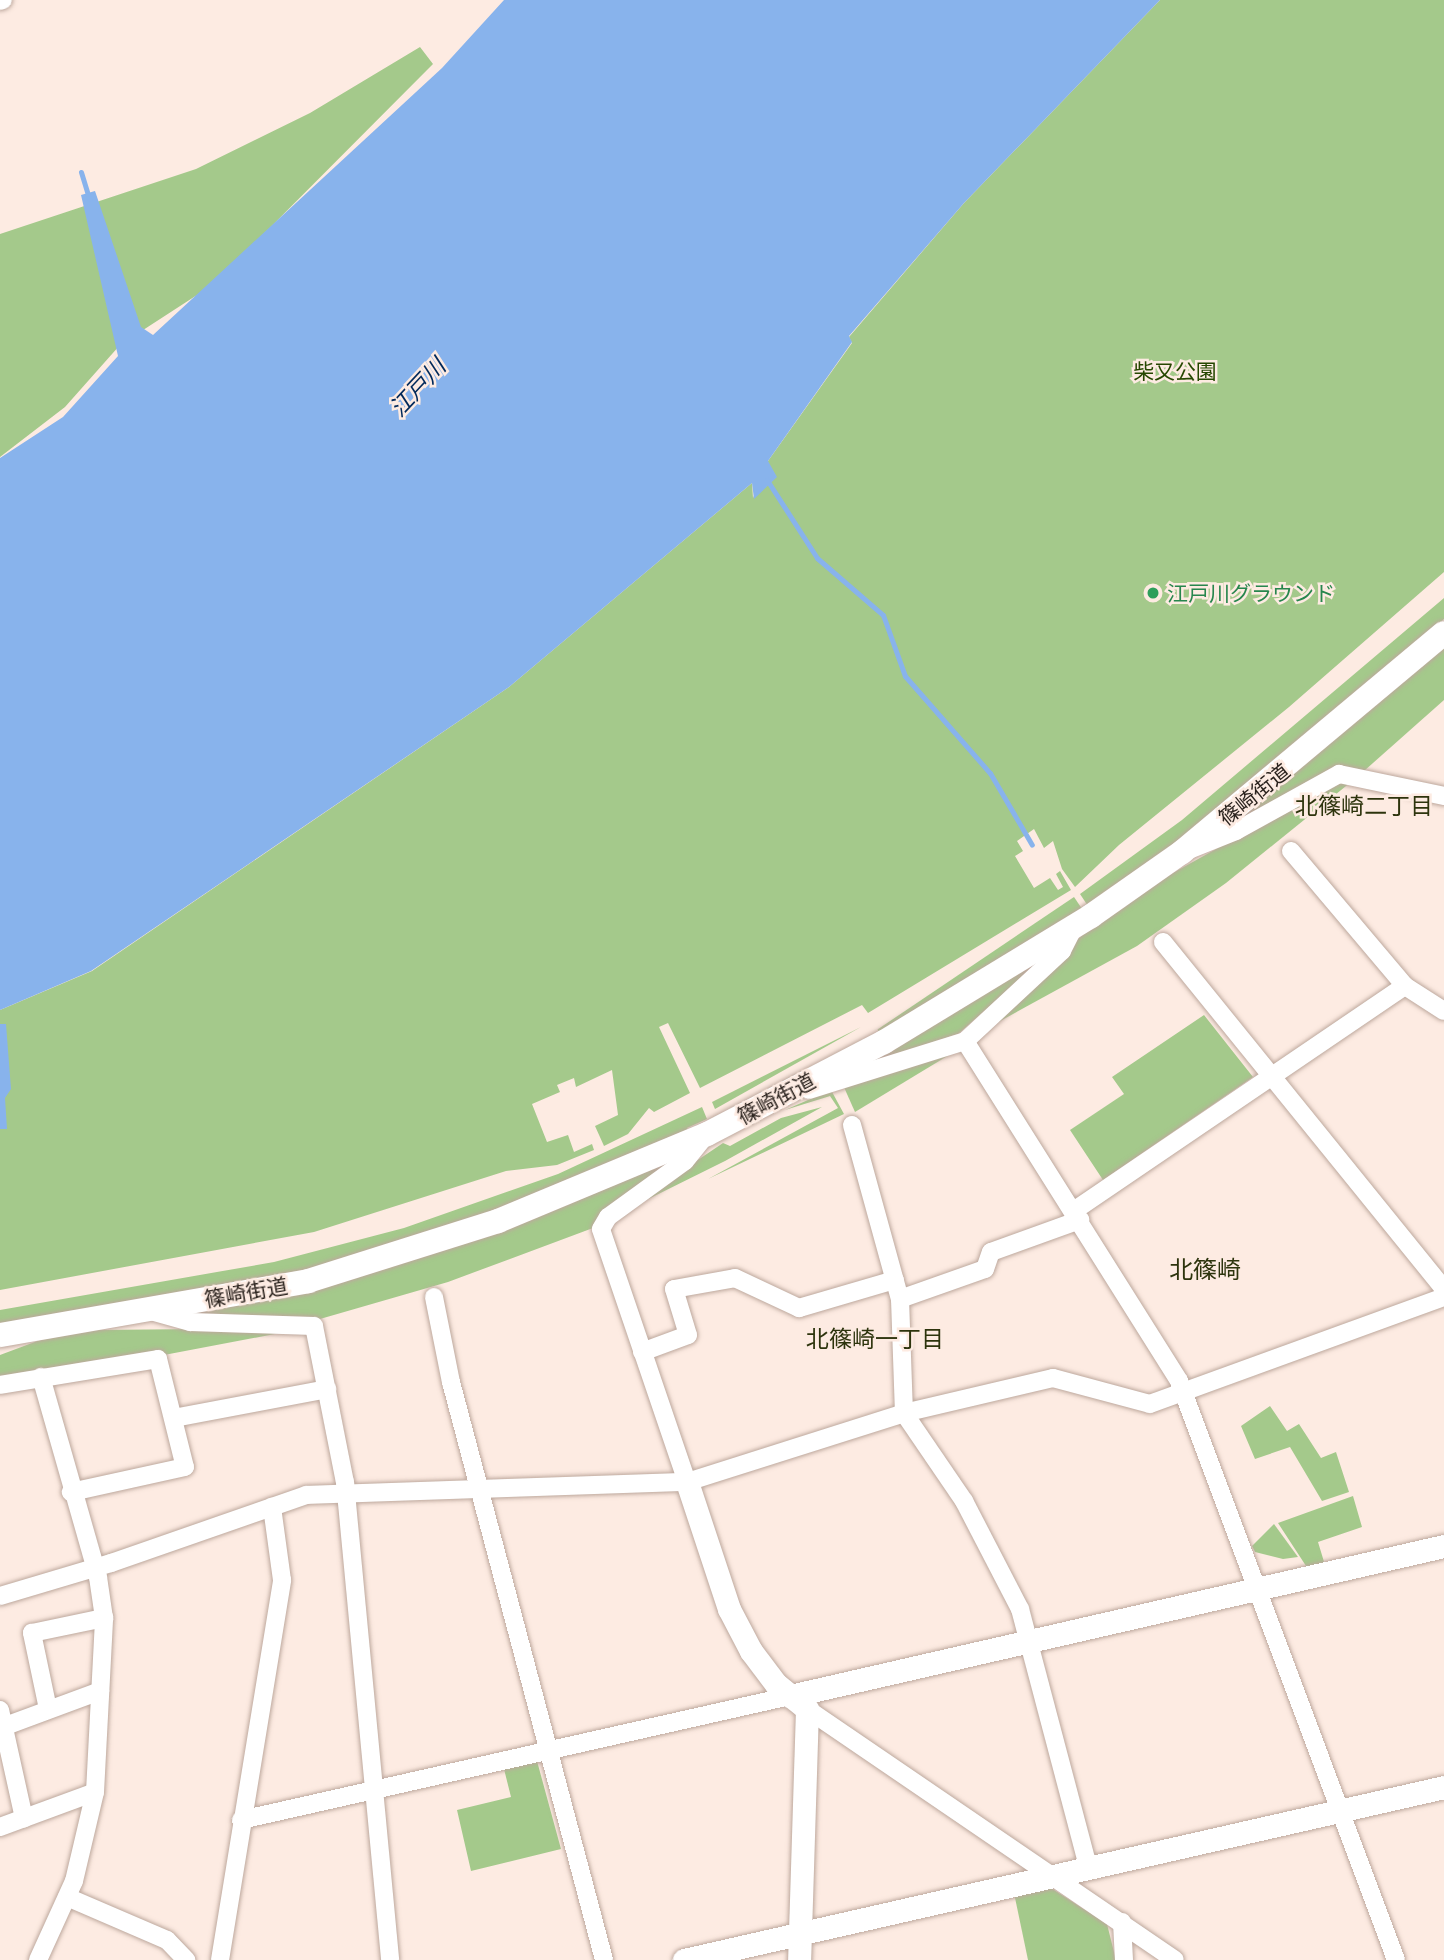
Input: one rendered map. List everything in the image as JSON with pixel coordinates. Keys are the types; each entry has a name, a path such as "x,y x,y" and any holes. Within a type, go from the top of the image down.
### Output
{"main road":[{"name":"篠崎街道","path":"0,1335 308,1281 412,1251 498,1221 707,1134 895,1035 1074,927 1182,852 1444,633"}],"street":[{"path":"1182,852 1210,844 1339,774 1444,796"},
{"path":"1292,851 1405,986 1444,1011"},
{"path":"796,1088 805,1091 965,1041 1062,951 1074,927"},
{"path":"0,1595 94,1567 306,1495 687,1482 904,1413 1053,1378 1150,1404 1184,1395 1443,1285 1163,942"},
{"path":"900,1299 985,1269 991,1252 1078,1215 1271,1076 1405,986"},
{"path":"965,1041 1078,1215 1184,1395 1396,1960"},
{"path":"852,1125 900,1299 904,1413 964,1501 1020,1609 1088,1867"},
{"path":"707,1134 685,1161 608,1217 601,1229 729,1609 751,1651 798,1703 1053,1874 1175,1960"},
{"path":"642,1352 688,1335 674,1289 734,1278 799,1308 895,1280"},
{"path":"434,1297 451,1382 482,1489 604,1960"},
{"path":"146,1310 190,1322 310,1322 314,1326 346,1493 390,1960"},
{"path":"0,1348 30,1329"},
{"path":"0,1385 158,1359 185,1466 71,1492"},
{"path":"38,1960 67,1897 94,1792 104,1618 94,1567 41,1377"},
{"path":"174,1418 327,1389"},
{"path":"220,1960 282,1580 272,1507"},
{"path":"241,1820 550,1750 798,1703 1027,1642 1444,1546"},
{"path":"48,1709 32,1633 104,1618"},
{"path":"24,1818 1,1721 48,1709 100,1691"},
{"path":"798,1703 799,1960"},
{"path":"684,1960 1444,1787"},
{"path":"0,1827 94,1792"},
{"path":"67,1897 167,1940 186,1960"},
{"path":"1122,1922 1124,1960"}],"green space":[{"name":"柴又公園","path":"1160,0 1444,0 1444,572 1289,707 1119,845 1075,887 1062,869 1053,841 1044,848 1034,829 1017,841 1023,851 1015,856 1034,888 1050,878 1058,890 1063,887 1056,874 1060,871 1071,890 868,1013 862,1005 700,1088 668,1023 659,1027 690,1093 654,1112 649,1108 628,1134 604,1146 595,1126 618,1115 612,1070 576,1087 574,1078 557,1085 560,1092 532,1104 547,1142 568,1135 574,1152 592,1144 594,1150 557,1165 506,1171 314,1232 0,1290 0,1010 92,971 509,687 752,483 753,498 768,461 852,343 849,337 964,203"},
{"path":"420,47 433,64 214,284 120,345 65,407 0,457 0,234 196,169 310,113"},
{"path":"1444,598 1444,619 1309,737 1193,832 1088,906 1080,894 1182,820"},
{"path":"1444,642 1444,700 1364,771 1230,827"},
{"path":"1339,781 1351,782 1226,883 1137,946 982,1031 1092,926 1144,889"},
{"path":"1074,897 1082,909 885,1041 878,1030"},
{"path":"1056,948 958,1034 843,1073"},
{"path":"1204,1015 1253,1077 1103,1180 1070,1130 1124,1094 1112,1077"},
{"path":"861,1027 715,1109 712,1102"},
{"path":"954,1052 855,1112 843,1085"},
{"path":"831,1090 844,1114 708,1179 838,1108 830,1096 785,1110"},
{"path":"702,1107 707,1119 687,1128 689,1132 530,1199 315,1268 0,1324 0,1310 274,1262 404,1228 558,1174"},
{"path":"822,1107 725,1161 618,1214 723,1143 730,1146 781,1118"},
{"path":"687,1154 601,1214 593,1228 448,1282 320,1319 194,1315 191,1311"},
{"path":"306,1328 164,1355 163,1351 0,1380 0,1355 48,1337 94,1330"},
{"path":"1270,1406 1287,1431 1299,1424 1321,1458 1336,1452 1349,1492 1322,1501 1290,1447 1255,1459 1241,1426"},
{"path":"1353,1496 1362,1527 1318,1542 1325,1565 1308,1569 1278,1523"},
{"path":"1274,1524 1298,1557 1283,1559 1255,1552 1252,1546"},
{"path":"537,1761 561,1849 471,1871 457,1810 511,1797 504,1769"},
{"path":"1051,1888 1107,1924 1116,1960 1028,1960 1014,1893"}],"water":[{"name":"江戸川","path":"504,0 1160,0 964,203 849,336 852,342 768,461 777,477 754,499 752,483 509,687 91,971 0,1010 0,458 63,417 118,356 81,195 95,191 141,327 153,335 442,68"},
{"path":"0,1024 6,1024 11,1089 5,1098 7,1129 0,1129"}],"waterway":[{"path":"81,172 89,199"},
{"path":"767,480 817,558 883,615 905,676 990,773 1032,845"}],"place":[{"name":"江戸川グラウンド","path":"1153,593"}],"district":[{"name":"北篠崎二丁目","path":"1364,805"},
{"name":"北篠崎","path":"1205,1270"},
{"name":"北篠崎一丁目","path":"875,1338"}]}
